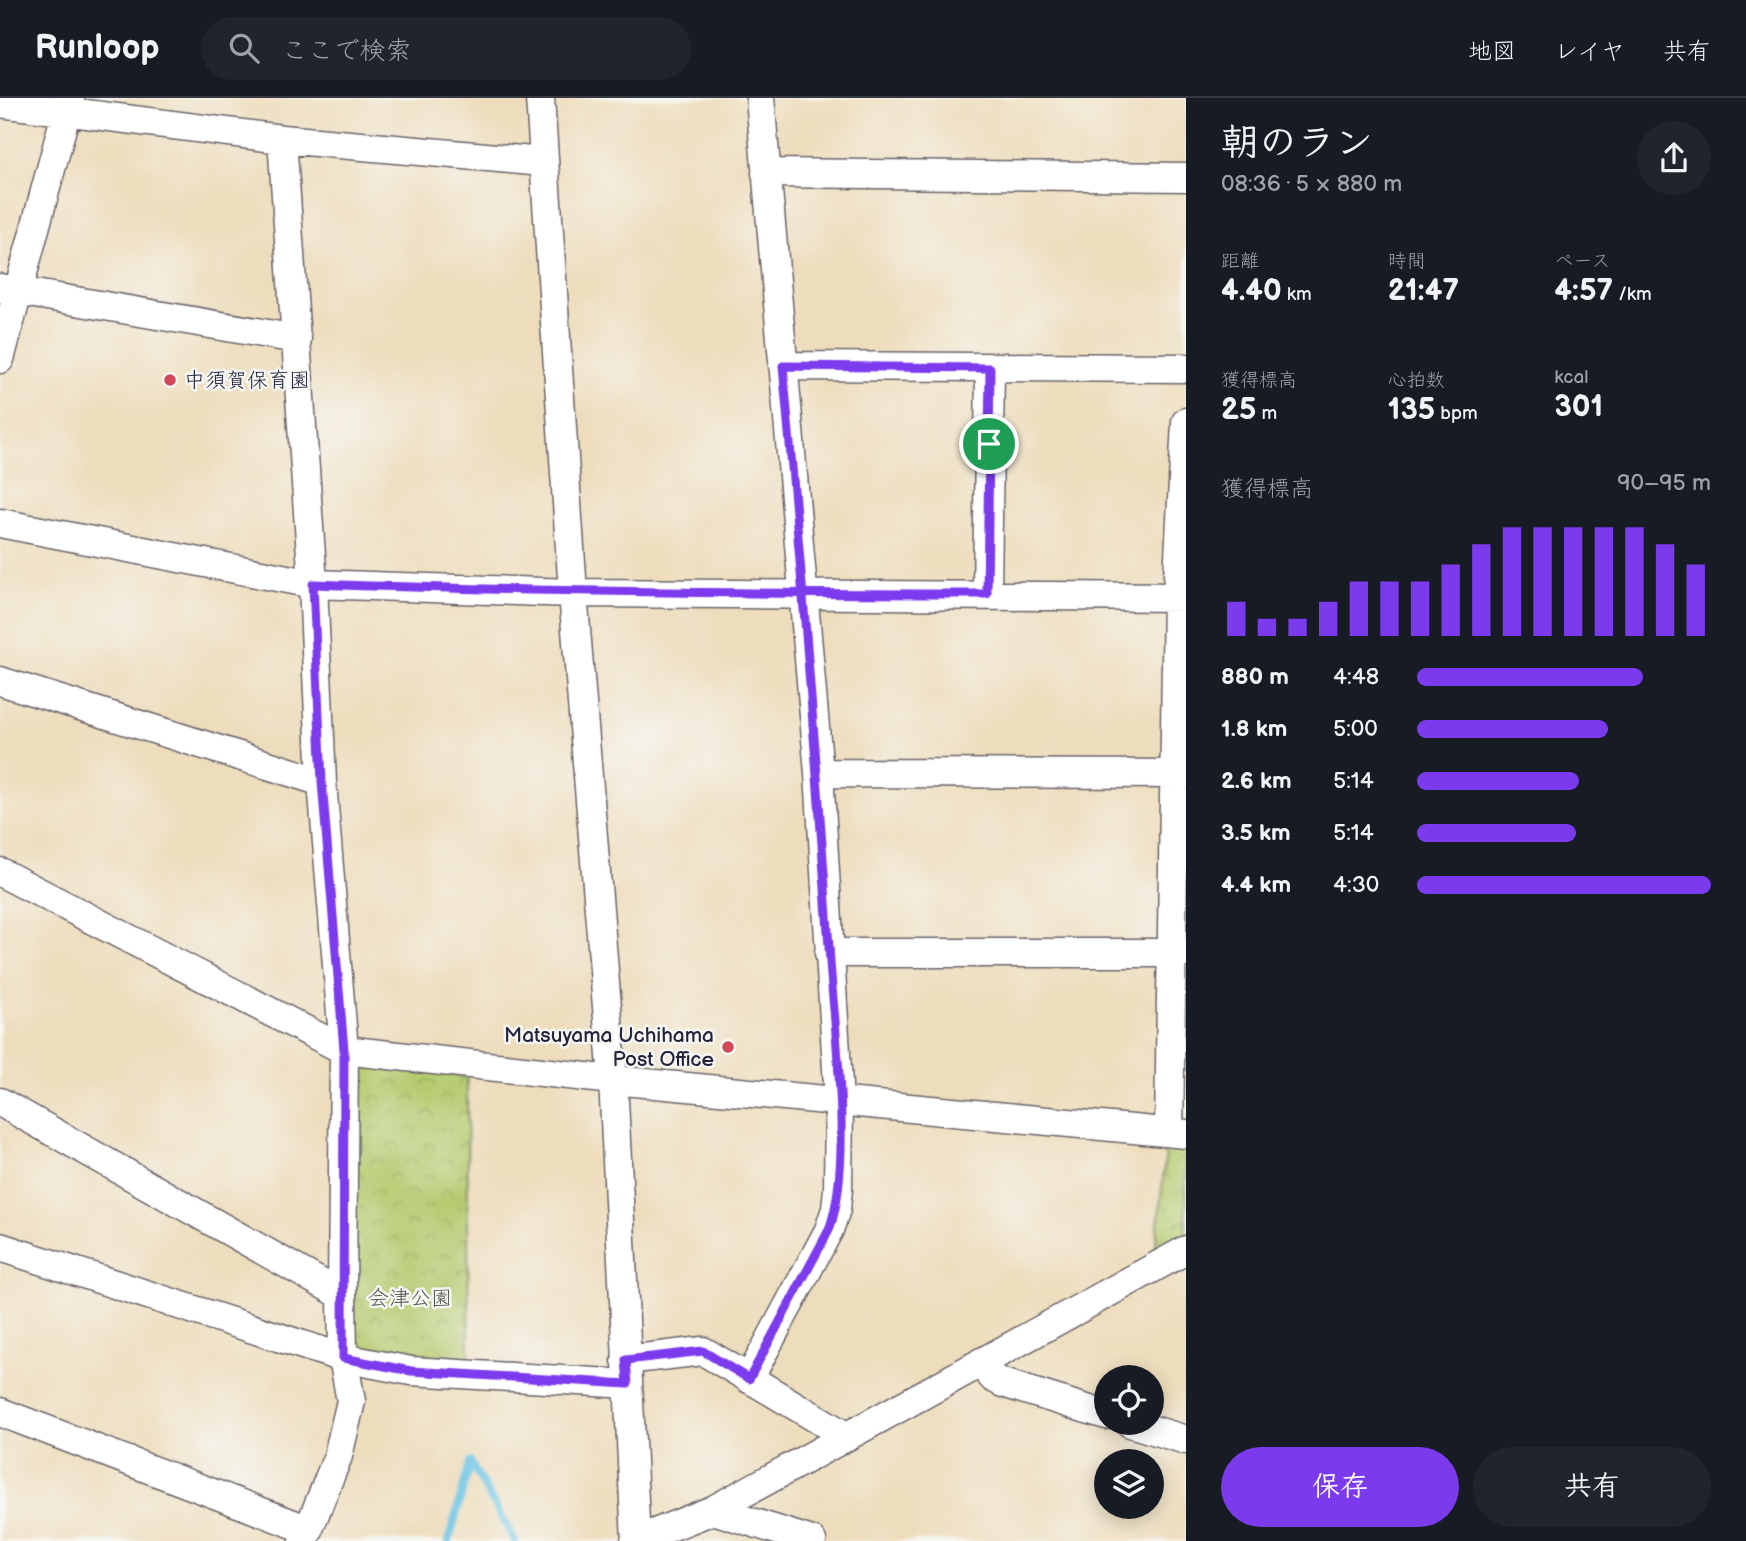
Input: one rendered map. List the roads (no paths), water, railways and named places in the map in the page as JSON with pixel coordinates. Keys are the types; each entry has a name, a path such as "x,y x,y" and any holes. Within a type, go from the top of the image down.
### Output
{"street":[{"path":"540,98 573,593 613,1080 636,1541 712,1510 1186,1250"},
{"path":"749,1379 829,1230 836,1209 839,1102 819,773 760,98"},
{"path":"0,103 68,104 282,139 544,162"},
{"path":"0,359 8,290 68,104"},
{"path":"0,1412 306,1535 338,1456 351,1401 343,1358 344,1050 322,782 313,584 282,139"},
{"path":"765,173 1186,177"},
{"path":"8,290 297,339"},
{"path":"783,366 1186,368"},
{"path":"987,594 990,368"},
{"path":"0,872 344,1050 613,1080 1177,1133 1186,422"},
{"path":"0,523 313,584 573,593 1182,597"},
{"path":"0,681 322,782"},
{"path":"819,773 1180,774"},
{"path":"829,953 1178,953"},
{"path":"0,1102 342,1295"},
{"path":"0,1247 343,1358 411,1371 627,1372 703,1351 846,1436"},
{"path":"981,1362 993,1378 1003,1383 1094,1411"},
{"path":"1164,1433 1186,1440"},
{"path":"712,1510 812,1541"}],"waterway":[{"path":"470,1462 515,1541"},
{"path":"449,1541 470,1462"}],"place":[{"name":"中須賀保育園","path":"170,380"},
{"name":"Matsuyama Uchihama Post Office","path":"728,1047"}],"park label":[{"name":"会津公園","path":"410,1298"}]}
